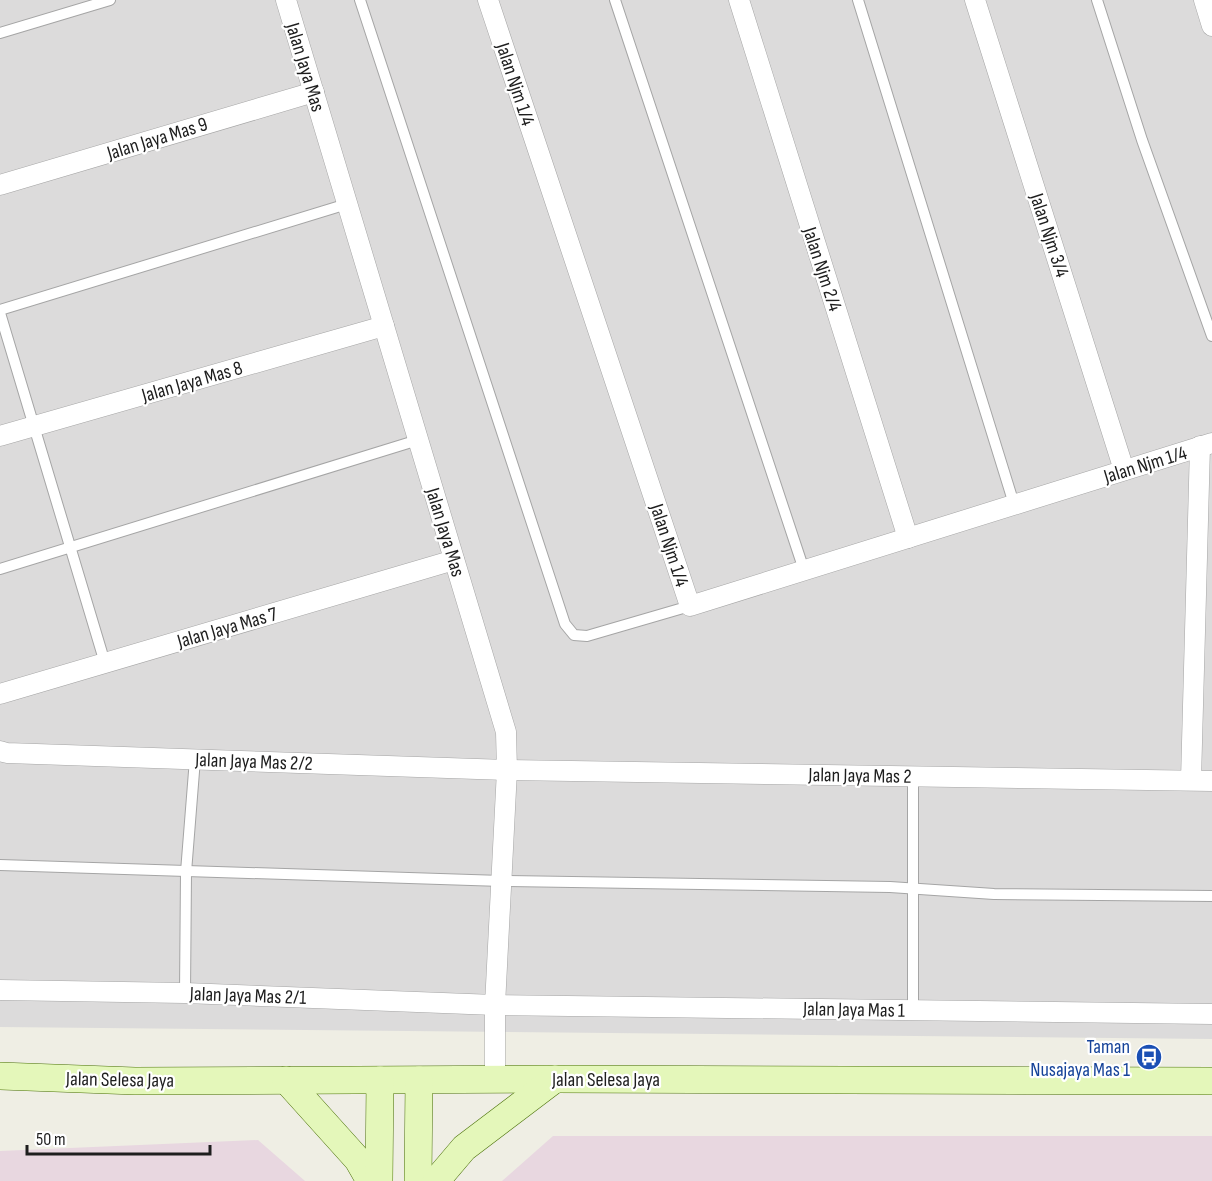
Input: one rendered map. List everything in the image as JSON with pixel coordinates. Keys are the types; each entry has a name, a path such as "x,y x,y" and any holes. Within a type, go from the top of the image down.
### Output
{"street":[{"name":"Jalan Jaya Mas","path":"286,0 506,732 507,770 495,1005 495,1079"},
{"name":"Jalan Njm 1/4","path":"488,0 690,606 1206,444"},
{"name":"Jalan Njm 2/4","path":"739,0 908,538"},
{"name":"Jalan Njm 3/4","path":"975,0 1124,470"},
{"path":"1204,0 1212,26"},
{"name":"Jalan Jaya Mas 9","path":"0,185 314,92"},
{"name":"Jalan Jaya Mas 8","path":"0,436 384,326"},
{"path":"1191,780 1206,444"},
{"name":"Jalan Jaya Mas 7","path":"0,694 454,560"},
{"name":"Jalan Jaya Mas 2/2","path":"0,751 507,770"},
{"name":"Jalan Jaya Mas 2","path":"507,770 1212,780"},
{"name":"Jalan Jaya Mas 2/1","path":"0,990 185,993 495,1005"},
{"name":"Jalan Jaya Mas 1","path":"495,1005 1212,1014"},
{"path":"0,1071 0,1076"},
{"name":"Jalan Selesa Jaya","path":"0,1076 135,1081 495,1079 1212,1081"},
{"path":"436,1181 464,1148 555,1079"},
{"path":"286,1080 358,1160 370,1181"},
{"path":"379,1181 380,1080"},
{"path":"418,1181 419,1080"}],"lane":[{"path":"0,33 110,0"},
{"path":"360,0 565,624 573,635 587,636 690,606"},
{"path":"615,0 804,570"},
{"path":"858,0 1014,504"},
{"path":"1097,0 1142,140 1212,336"},
{"path":"105,663 0,311 347,204"},
{"path":"0,569 418,440"},
{"path":"185,993 186,872 195,759"},
{"path":"913,776 913,1010"},
{"path":"0,865 502,881 913,889 994,894 1212,896"}],"shaded area":[{"path":"0,0 1212,0 1212,1039 0,1027"},
{"path":"553,1136 1212,1136 1212,1181 502,1181"},
{"path":"258,1140 305,1181 0,1181 0,1151"}],"place":[{"name":"Taman Nusajaya Mas 1","path":"1149,1057"}]}
